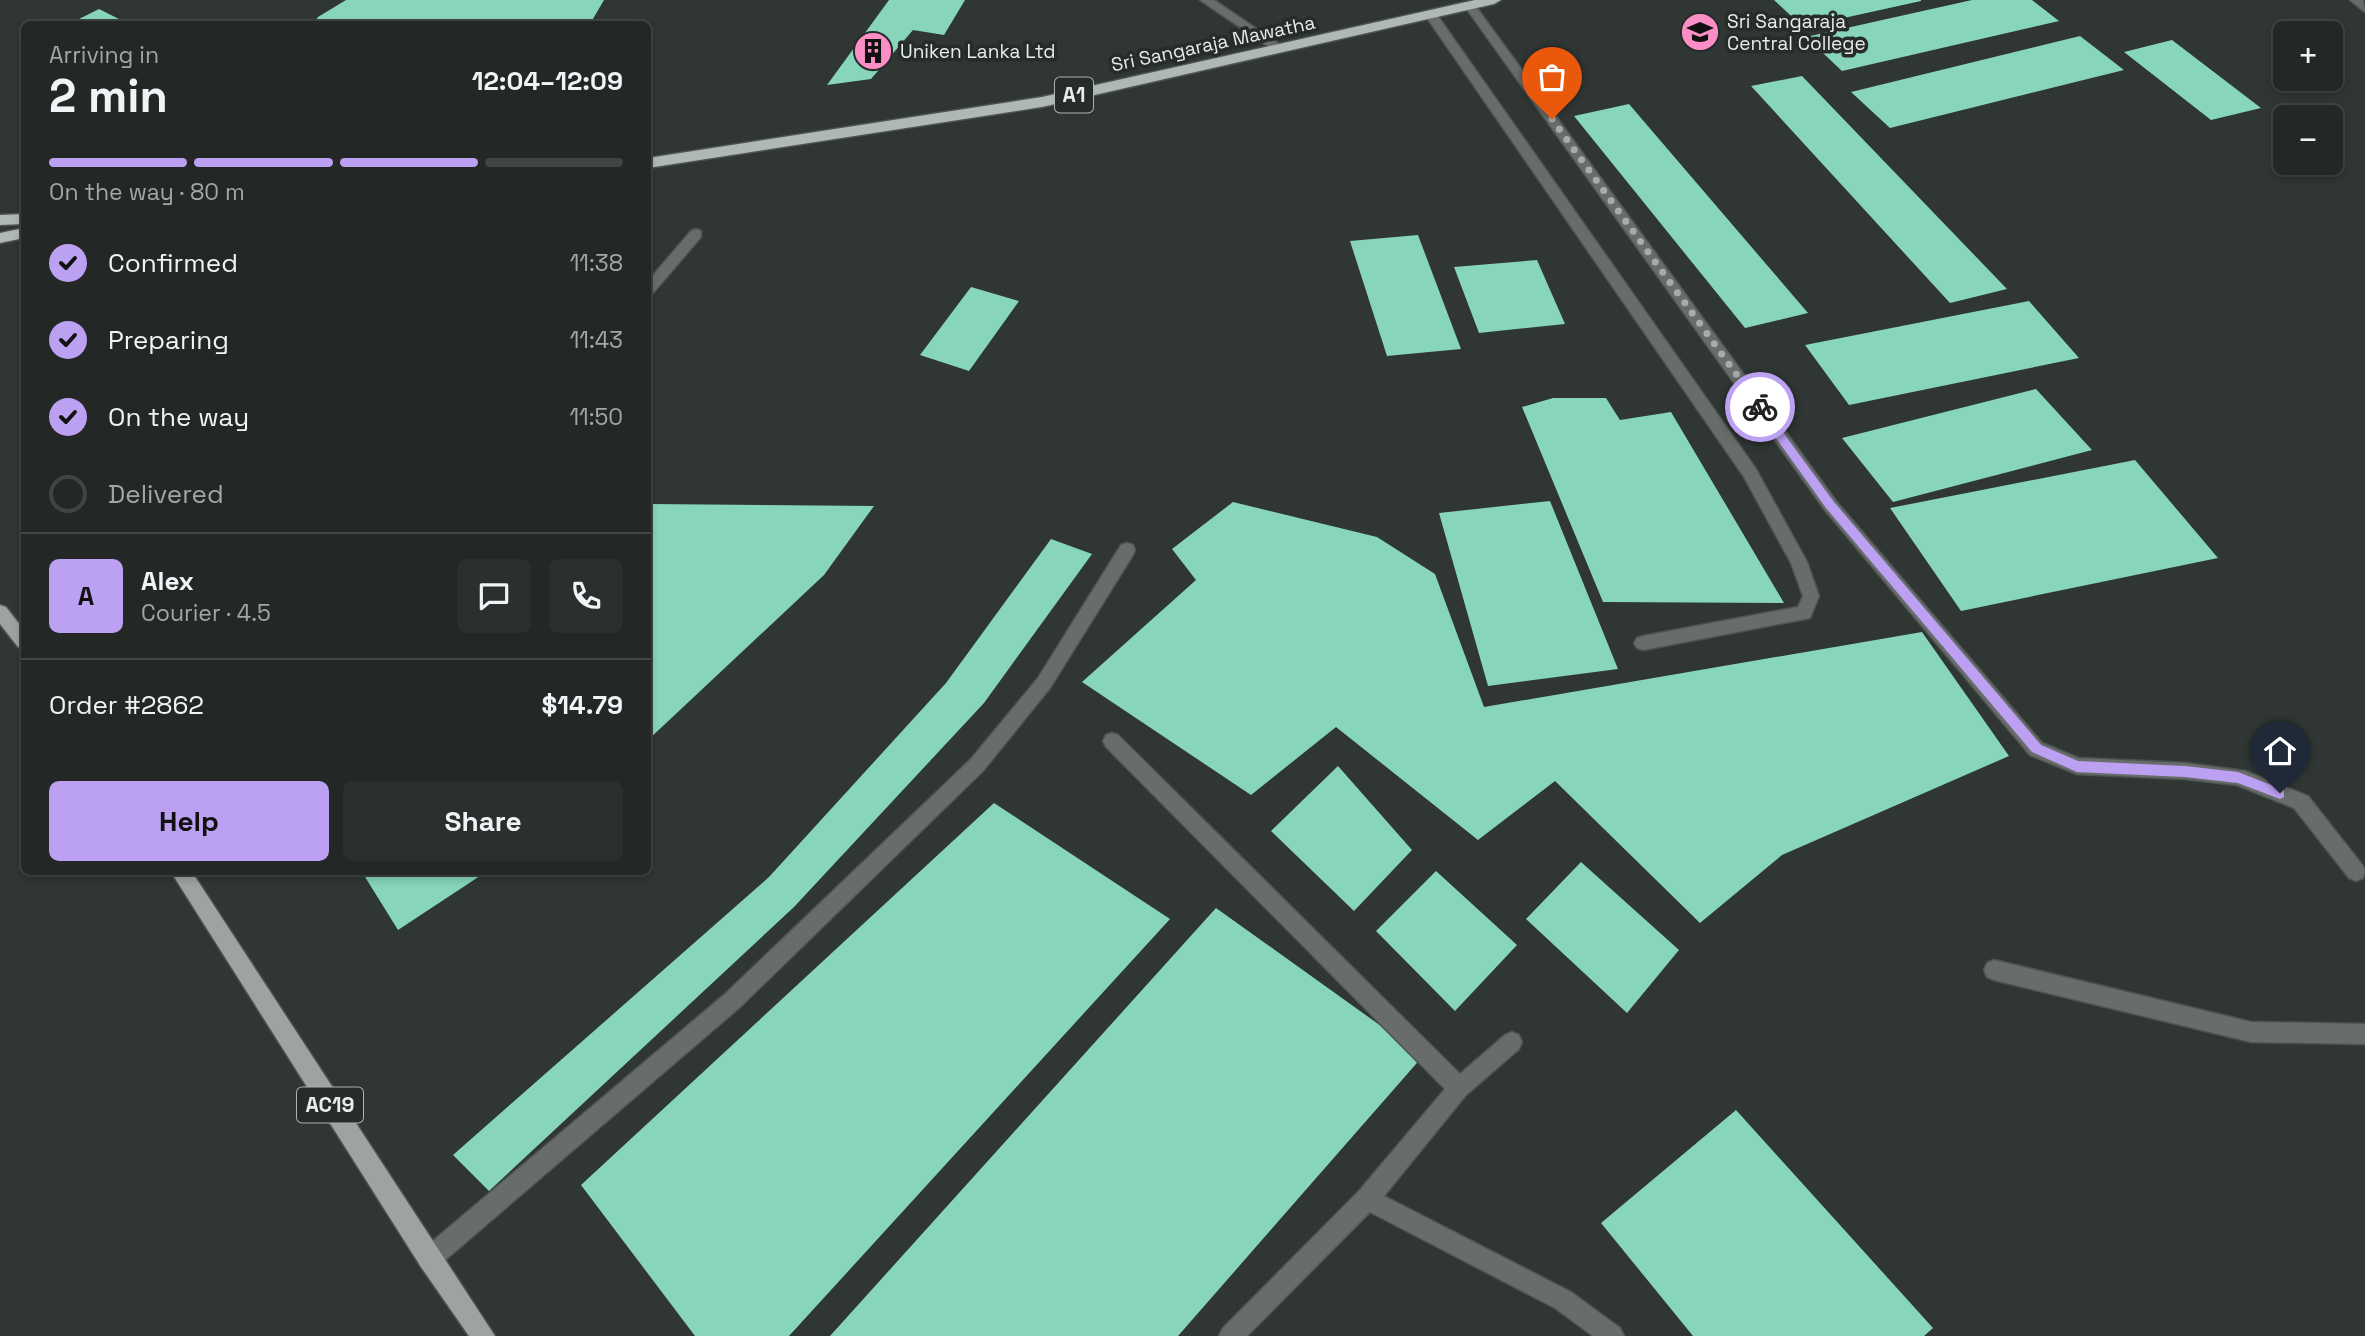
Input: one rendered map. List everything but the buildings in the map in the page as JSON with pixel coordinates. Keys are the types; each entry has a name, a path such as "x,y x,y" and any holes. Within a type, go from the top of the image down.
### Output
{"highway":[{"name":"Sri Sangaraja Mawatha","path":"651,163 1042,102 1282,50 1494,0"},
{"path":"0,220 21,219"},
{"path":"0,238 21,234"}],"main road":[{"path":"0,612 21,638"},
{"name":"AC19","path":"183,875 429,1259 483,1336"}],"street":[{"path":"1206,0 1282,50"},
{"path":"2356,0 2365,8"},
{"path":"1470,6 1830,505 2036,749 2077,766 2185,771 2238,777 2301,802 2356,872"},
{"path":"1431,15 1750,473 1799,562 1811,596 1804,613 1643,643"},
{"path":"651,286 696,234"},
{"path":"429,1259 732,1001 977,765 1044,683 1127,550"},
{"path":"1112,741 1459,1088"},
{"path":"1994,970 2251,1032 2365,1034"},
{"path":"1231,1336 1367,1199 1459,1088 1512,1042"},
{"path":"1367,1199 1563,1300 1612,1336"}],"way so far":[{"path":"1552,119 1760,407"}],"place":[{"name":"Sri Sangaraja Central College","path":"1700,32"},
{"name":"Uniken Lanka Ltd","path":"873,51"}],"route":[{"path":"1760,407 1830,505 2036,749 2077,766 2185,771 2238,777 2280,793"}]}
